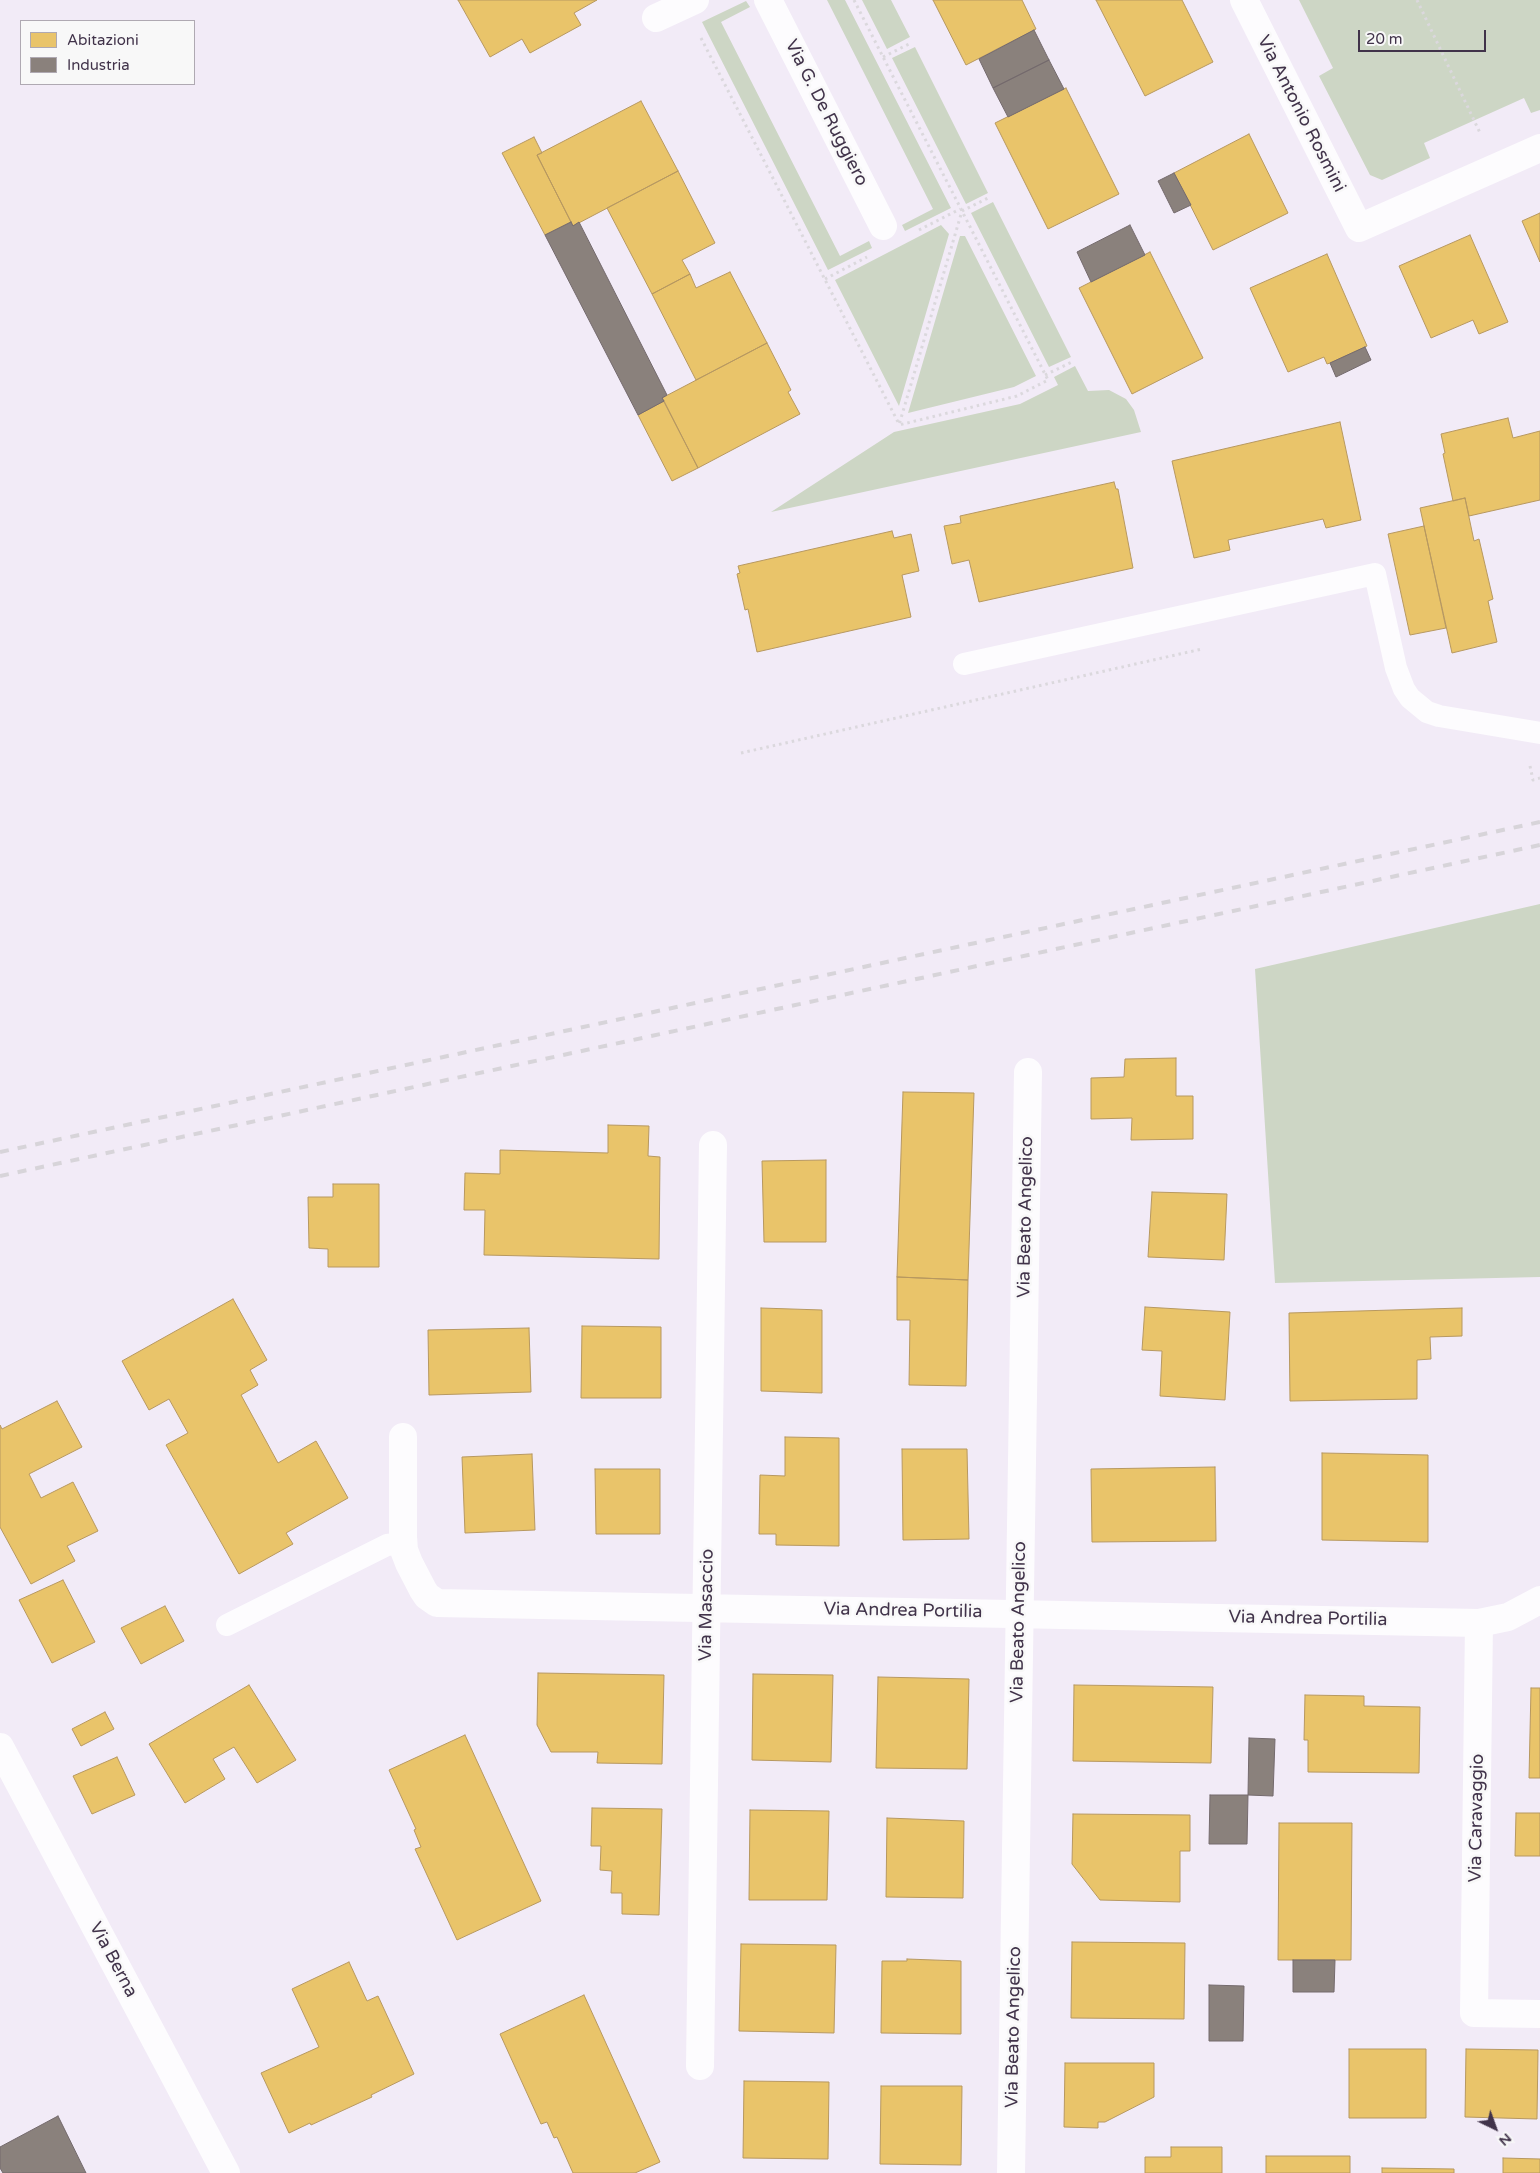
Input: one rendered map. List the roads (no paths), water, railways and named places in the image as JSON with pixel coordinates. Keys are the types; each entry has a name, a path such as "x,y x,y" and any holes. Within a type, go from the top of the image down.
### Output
{"street":[{"name":"Via G. De Ruggiero","path":"768,0 882,226"},
{"name":"Via Antonio Rosmini","path":"1244,0 1359,228 1540,148"},
{"path":"656,18 690,2"},
{"name":"Via Beato Angelico","path":"1012,2173 1028,1072"},
{"name":"Via Masaccio","path":"700,2066 713,1145"},
{"name":"Via Andrea Portilia","path":"403,1437 403,1543 409,1563 423,1590 427,1596 437,1603 1479,1623 1508,1617 1540,1600"},
{"name":"Via Caravaggio","path":"1479,1623 1474,2013 1540,2014"},
{"name":"Via Berna","path":"0,1747 226,2173"}],"lane":[{"path":"964,664 1375,574 1396,668 1404,689 1410,698 1427,712 1439,716 1540,734"},
{"path":"227,1625 387,1545 403,1543"}],"railway":[{"path":"0,1152 1540,822"},
{"path":"0,1176 1540,845"}]}
